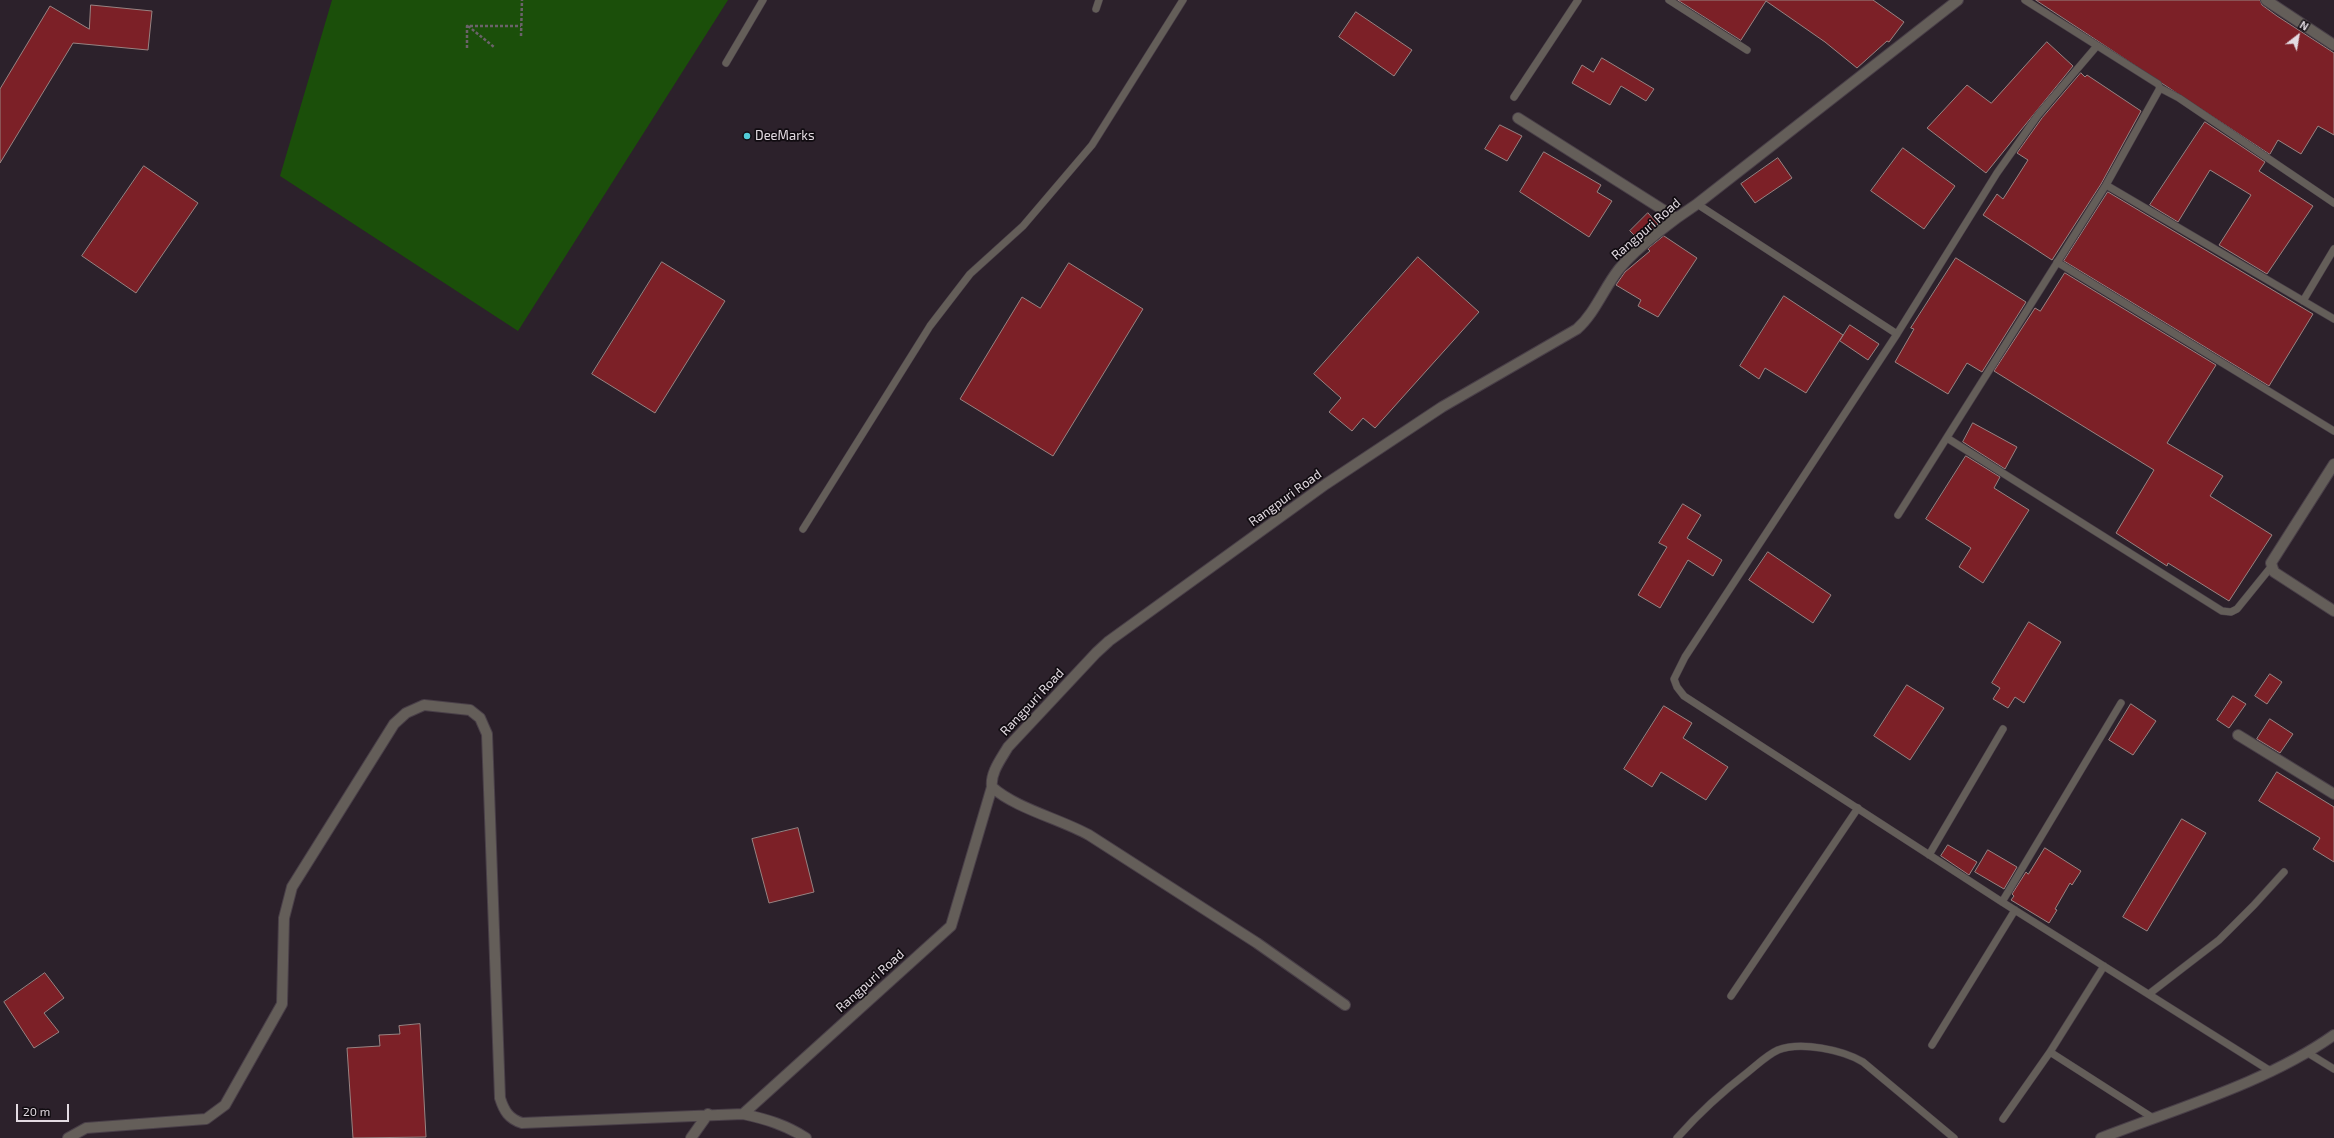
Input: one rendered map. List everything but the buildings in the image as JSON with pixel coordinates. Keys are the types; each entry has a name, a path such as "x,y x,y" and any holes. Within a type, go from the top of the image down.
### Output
{"street":[{"name":"Rangpuri Road","path":"743,1114 951,926 992,787 993,776 1008,747 1096,653 1110,641 1304,499 1442,407 1576,329 1588,316 1618,270 1676,218 1697,204 1958,0"},
{"path":"2266,0 2334,44"},
{"path":"1518,118 1676,218"},
{"path":"2334,464 2272,559 2271,567 2274,572 2334,611"},
{"path":"68,1138 86,1128 206,1119 225,1105 282,1004 284,918 292,887 394,724 406,713 424,705 470,710 480,718 487,734 500,1098 508,1114 514,1120 522,1123 708,1114 743,1114 786,1126 806,1138"},
{"path":"2238,735 2334,794"},
{"path":"992,787 1009,800 1069,824 1089,835 1257,943 1345,1005"},
{"path":"2101,1138 2115,1136 2152,1118 2272,1072 2308,1053 2334,1034"},
{"path":"691,1138 708,1114"}],"lane":[{"path":"726,63 763,0"},
{"path":"1096,9 1099,0"},
{"path":"803,529 930,326 970,274 1023,226 1092,145 1183,0"},
{"path":"1514,97 1578,0"},
{"path":"1669,0 1747,50"},
{"path":"2025,0 2158,84 2160,88 2179,98 2334,203"},
{"path":"2096,46 2038,115 1997,172 1897,334 1685,657 1674,679 1677,687 1684,696 2002,902 2272,1072"},
{"path":"1898,515 2106,185 2160,88"},
{"path":"2106,185 2334,319"},
{"path":"1697,204 1897,334"},
{"path":"2304,301 2334,249"},
{"path":"2057,262 2334,431"},
{"path":"1947,438 2222,611 2231,612 2237,609 2271,567"},
{"path":"2002,902 2121,703"},
{"path":"1929,855 2003,729"},
{"path":"1731,996 1858,808"},
{"path":"2149,994 2219,940 2284,872"},
{"path":"1932,1046 2015,910"},
{"path":"2003,1119 2050,1052 2104,966"},
{"path":"1677,1138 1712,1100 1762,1061 1779,1050 1789,1048 1837,1050 1850,1054 1864,1062 1954,1138"},
{"path":"2050,1052 2152,1118"},
{"path":"2308,1053 2334,1069"}],"path":[{"path":"521,36 522,0"},
{"path":"468,26 521,26"},
{"path":"468,26 494,47"},
{"path":"467,48 468,26"}],"green space":[{"path":"332,0 728,0 518,331 280,176"}],"place":[{"name":"DeeMarks","path":"747,136"}]}
